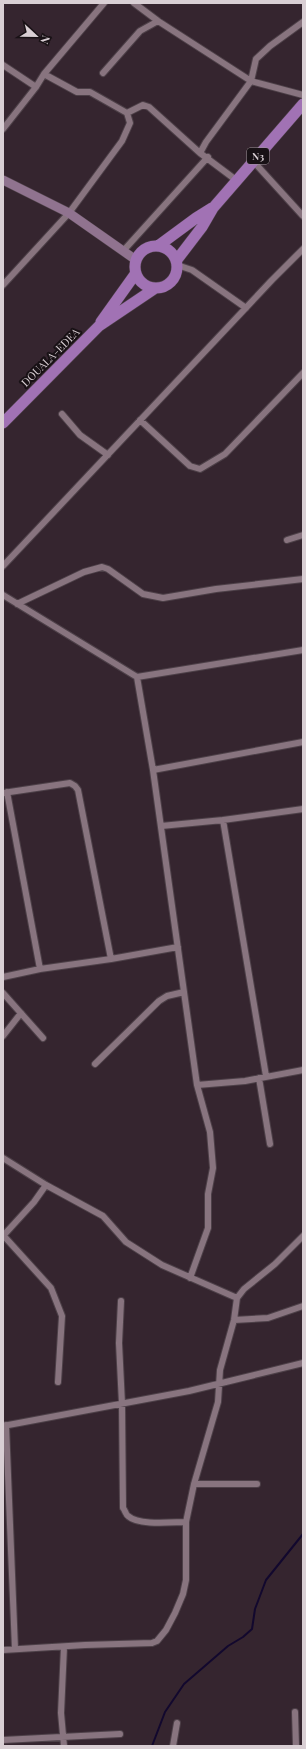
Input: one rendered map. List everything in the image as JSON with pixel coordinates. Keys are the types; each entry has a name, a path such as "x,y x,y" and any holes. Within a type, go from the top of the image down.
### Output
{"highway":[{"name":"N3","path":"154,289 163,287 171,282 176,275 177,263 202,227 213,208 236,180 302,107"},
{"name":"N3","path":"136,260 145,249 158,246 196,218 213,208"},
{"path":"158,246 169,250 177,263"},
{"path":"136,260 136,273 143,283 154,289"},
{"name":"DOUALA-EDEA","path":"3,423 99,326 136,273"},
{"name":"DOUALA-EDEA","path":"99,326 154,289"}],"main road":[{"path":"3,180 69,213 124,250 136,260"}],"street":[{"path":"3,127 36,87 44,74 104,3"},
{"path":"134,3 158,21 251,81 303,95"},
{"path":"103,73 140,31 158,21"},
{"path":"200,153 206,142 251,81 256,59 270,46 303,22"},
{"path":"3,65 36,87"},
{"path":"3,286 69,213 124,136 130,123 127,113 90,92 78,92 44,74"},
{"path":"127,113 143,105 149,106 200,153 208,157 236,180"},
{"path":"124,250 208,157"},
{"path":"253,162 303,216"},
{"path":"3,566 303,249"},
{"path":"177,263 192,270 246,308"},
{"path":"140,420 190,466 200,469 225,454 303,373"},
{"path":"62,414 80,435 108,455"},
{"path":"287,540 303,535"},
{"path":"17,604 84,572 102,567 108,569 143,594 163,598 216,589 303,579"},
{"path":"3,595 138,677 303,650"},
{"path":"138,677 153,770 198,1085 210,1132 213,1168 208,1194 208,1228 190,1278"},
{"path":"153,770 303,742"},
{"path":"40,969 5,792 70,783 78,790 110,959"},
{"path":"161,826 223,820 303,809"},
{"path":"223,820 266,1076"},
{"path":"3,977 40,969 178,947"},
{"path":"95,1064 159,1001 167,996 184,992"},
{"path":"3,993 43,1038"},
{"path":"3,1036 21,1013"},
{"path":"198,1085 244,1081 303,1070"},
{"path":"259,1078 270,1144"},
{"path":"4,1161 103,1216 126,1242 162,1266 237,1298"},
{"path":"46,1184 34,1202 3,1235 51,1288 62,1316 58,1382"},
{"path":"3,1650 152,1643 161,1637 175,1614 186,1580 186,1522 194,1484 218,1402 220,1370 234,1320 237,1298 244,1289 275,1264 303,1236"},
{"path":"121,1302 119,1344 122,1404 123,1508 128,1517 136,1520 154,1523 186,1522"},
{"path":"234,1320 268,1318 303,1306"},
{"path":"15,1649 4,1425 122,1404 219,1384 303,1363"},
{"path":"194,1484 257,1484"},
{"path":"64,1647 61,1713 64,1746"},
{"path":"295,1712 296,1746"},
{"path":"173,1746 177,1723"},
{"path":"3,1740 120,1734"}],"waterway":[{"path":"152,1746 165,1712 184,1684 228,1646 243,1637 252,1629 255,1609 266,1580 303,1534"}]}
